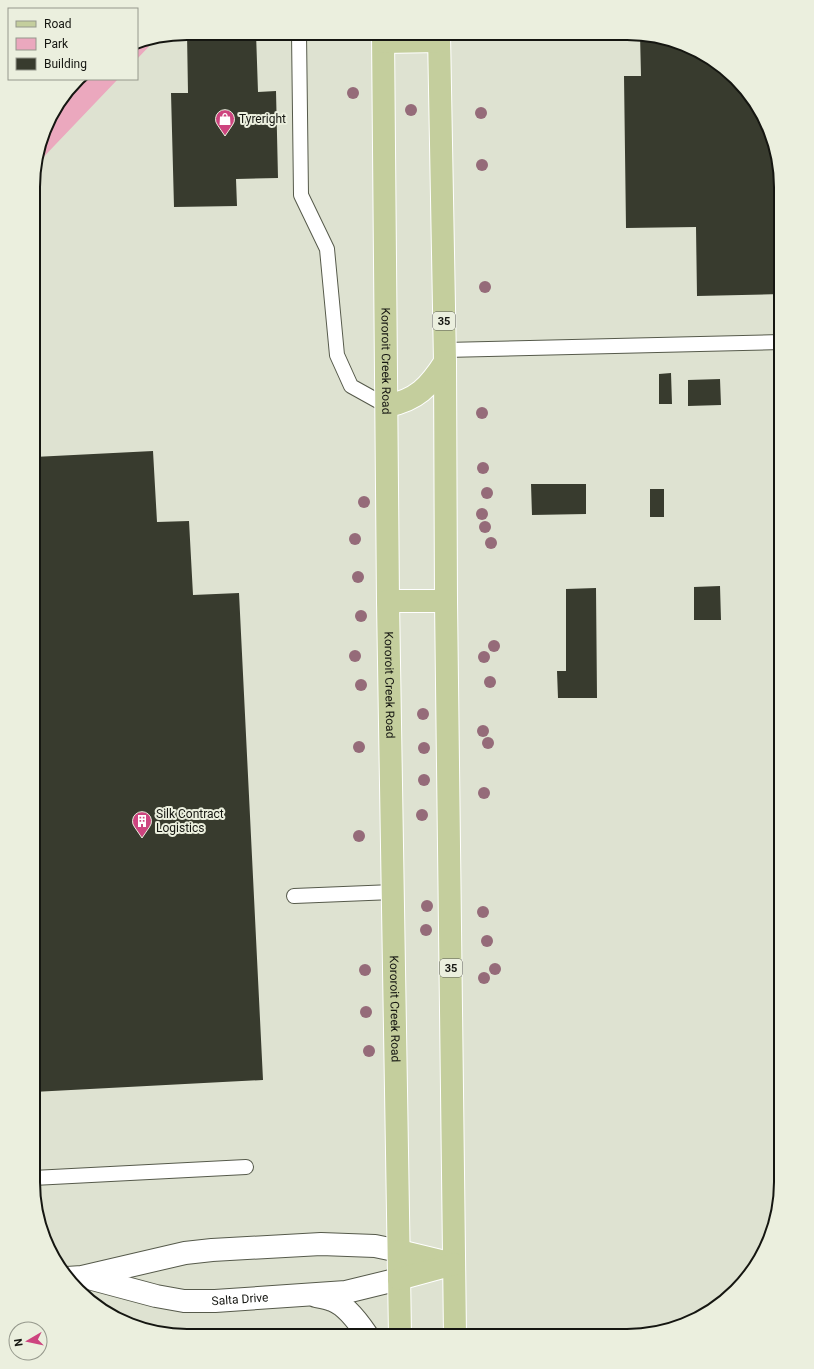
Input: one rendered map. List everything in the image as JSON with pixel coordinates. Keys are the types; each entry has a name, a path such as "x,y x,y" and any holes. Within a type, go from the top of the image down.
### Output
{"main road":[{"name":"Kororoit Creek Road","path":"384,40 388,602 400,1329"},
{"name":"35","path":"439,40 445,356 446,601 455,1329"},
{"path":"387,406 401,403 427,387 436,377 445,356"},
{"path":"388,602 446,601"},
{"path":"399,1251 454,1264"},
{"path":"399,1279 454,1264"}],"street":[{"name":"Salta Drive","path":"74,1277 185,1253 212,1250 328,1244 375,1246 399,1251"},
{"name":"Salta Drive","path":"74,1277 184,1301 215,1301 346,1292 399,1279"},
{"path":"314,1295 333,1300 349,1312 363,1329"}],"lane":[{"path":"299,40 301,194 327,249 337,355 351,386 387,406"},
{"path":"445,356 774,342"},
{"path":"294,896 393,892"},
{"path":"40,1178 246,1168"}],"green space":[{"path":"151,45 138,58 138,49"},
{"path":"86,80 117,80 43,157 55,122 76,90"}],"building":[{"name":"Tyreright","path":"187,40 256,40 258,92 276,91 278,178 236,179 237,206 174,207 171,93 188,93"},
{"path":"640,40 665,45 692,55 717,70 738,90 754,113 763,131 769,149 774,177 774,294 697,296 696,227 626,228 624,76 641,76"},
{"path":"671,373 672,404 659,404 659,374"},
{"path":"720,379 721,405 688,406 688,380"},
{"name":"Silk Contract Logistics","path":"153,451 157,522 189,521 193,595 239,593 263,1080 40,1092 40,457"},
{"path":"531,484 586,484 586,514 532,515"},
{"path":"650,489 664,489 664,517 650,517"},
{"path":"720,586 721,620 694,620 694,587"},
{"path":"596,588 597,698 558,698 557,671 566,671 566,589"}],"place":[{"name":"Tyreright","path":"225,136"},
{"name":"Silk Contract Logistics","path":"142,838"}]}
